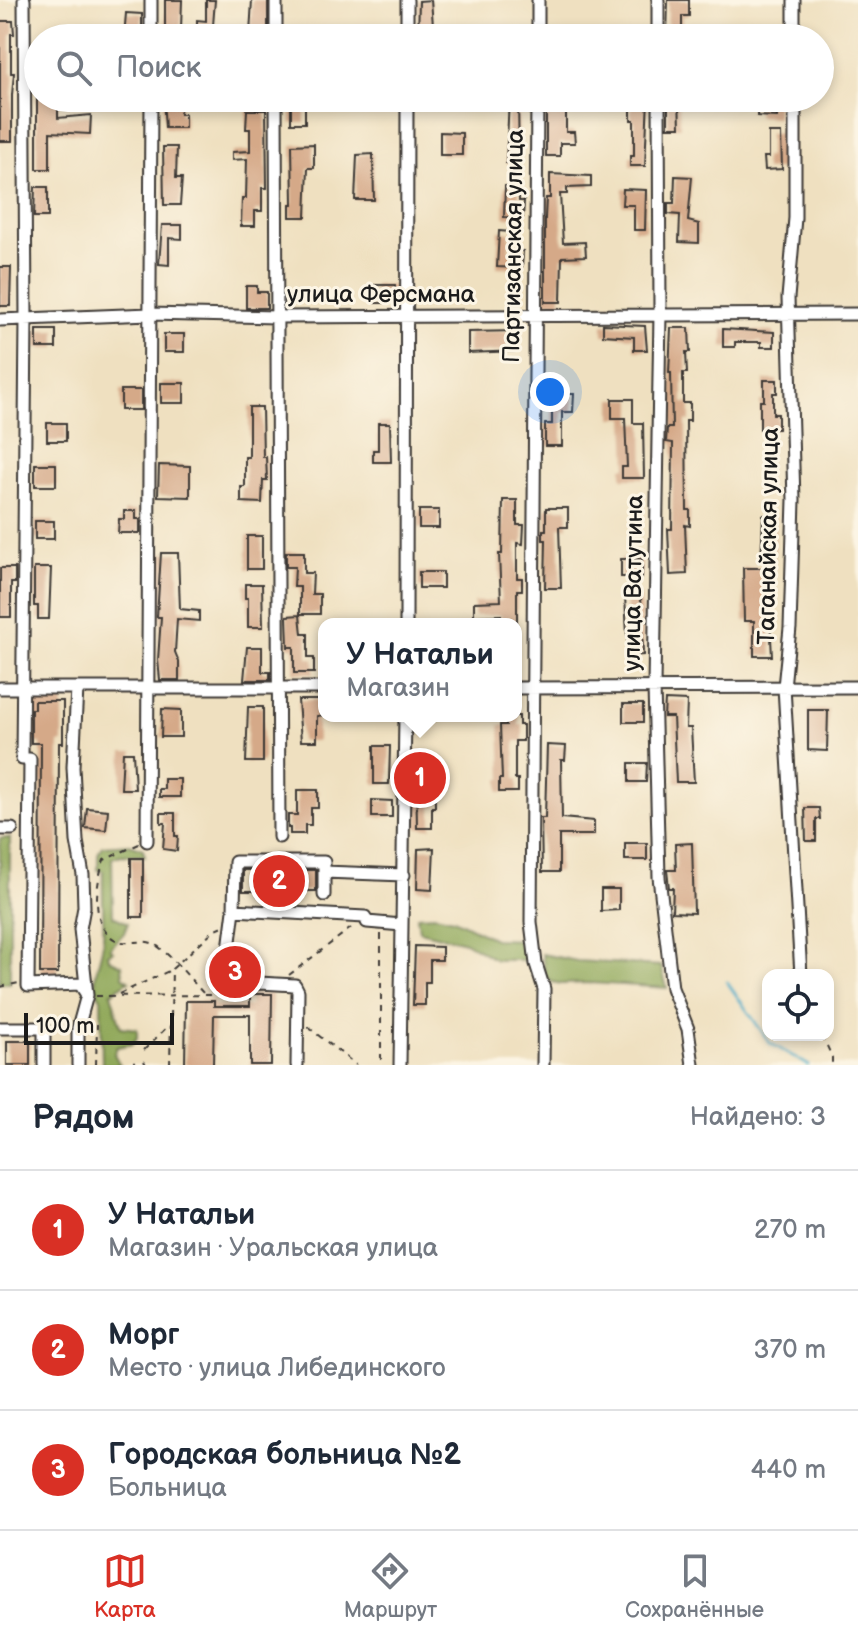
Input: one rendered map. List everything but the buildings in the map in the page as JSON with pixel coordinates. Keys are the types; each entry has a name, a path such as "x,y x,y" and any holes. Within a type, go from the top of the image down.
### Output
{"street":[{"path":"24,0 24,24"},
{"path":"151,0 151,24"},
{"path":"276,0 276,24"},
{"path":"407,0 407,24"},
{"path":"538,0 538,24"},
{"path":"658,0 658,24"},
{"path":"794,0 794,24"},
{"path":"25,112 22,759 30,759 28,986 80,984 87,995"},
{"path":"147,841 151,112"},
{"path":"276,112 279,837"},
{"path":"406,618 407,112"},
{"name":"Партизанская улица","path":"537,112 531,922 536,964 544,989 543,1065"},
{"name":"улица Ватутина","path":"659,112 660,313 654,687 659,877 672,988 688,1029 693,1065"},
{"name":"Таганайская улица","path":"795,112 795,218 788,298 794,500 790,628 784,687 801,969"},
{"name":"улица Ферсмана","path":"0,320 150,314 276,317 858,314"},
{"path":"522,688 858,687"},
{"path":"0,688 318,688"},
{"path":"77,688 73,767 77,841 83,875 84,907 80,929 87,995 78,1028 78,1065"},
{"path":"400,1065 405,722"},
{"path":"297,1065 298,991 295,985 278,982 228,988 225,980 235,862 324,862 324,895"},
{"path":"324,872 404,875"},
{"path":"232,916 365,917 367,922 402,925"},
{"path":"0,1028 44,1028 44,1065"}],"path":[{"path":"147,841 104,860 96,897 98,913 104,927 119,941 155,945 205,995"},
{"path":"116,996 172,969 232,916"},
{"path":"278,982 365,917"},
{"path":"381,929 381,1065"},
{"path":"170,1065 172,969"},
{"path":"0,987 11,985"},
{"path":"87,995 221,995 228,988"},
{"path":"298,1018 356,1065"},
{"path":"96,1065 97,1024"},
{"path":"144,1050 170,1024"},
{"path":"825,1041 832,1065"},
{"path":"144,1061 146,1065"}],"green space":[{"path":"0,838 10,838 10,983 0,983"},
{"path":"130,844 143,849 145,856 121,855 112,858 113,916 128,923 124,933 110,948 113,951 108,954 109,959 122,965 123,976 129,981 111,993 121,1027 137,1029 137,1038 132,1044 117,1047 114,1054 120,1065 102,1065 101,998 95,978 103,933 103,871 98,870 98,854 102,846"},
{"path":"435,915 454,919 494,939 526,940 527,960 496,960 465,942 419,931 417,916"},
{"path":"542,954 577,961 661,966 667,988 552,982 545,976"}],"waterway":[{"path":"727,982 770,1043 808,1065"}],"place":[{"name":"У Натальи","path":"420,778"},
{"name":"Морг","path":"279,881"},
{"name":"Городская больница №2","path":"235,972"}]}
